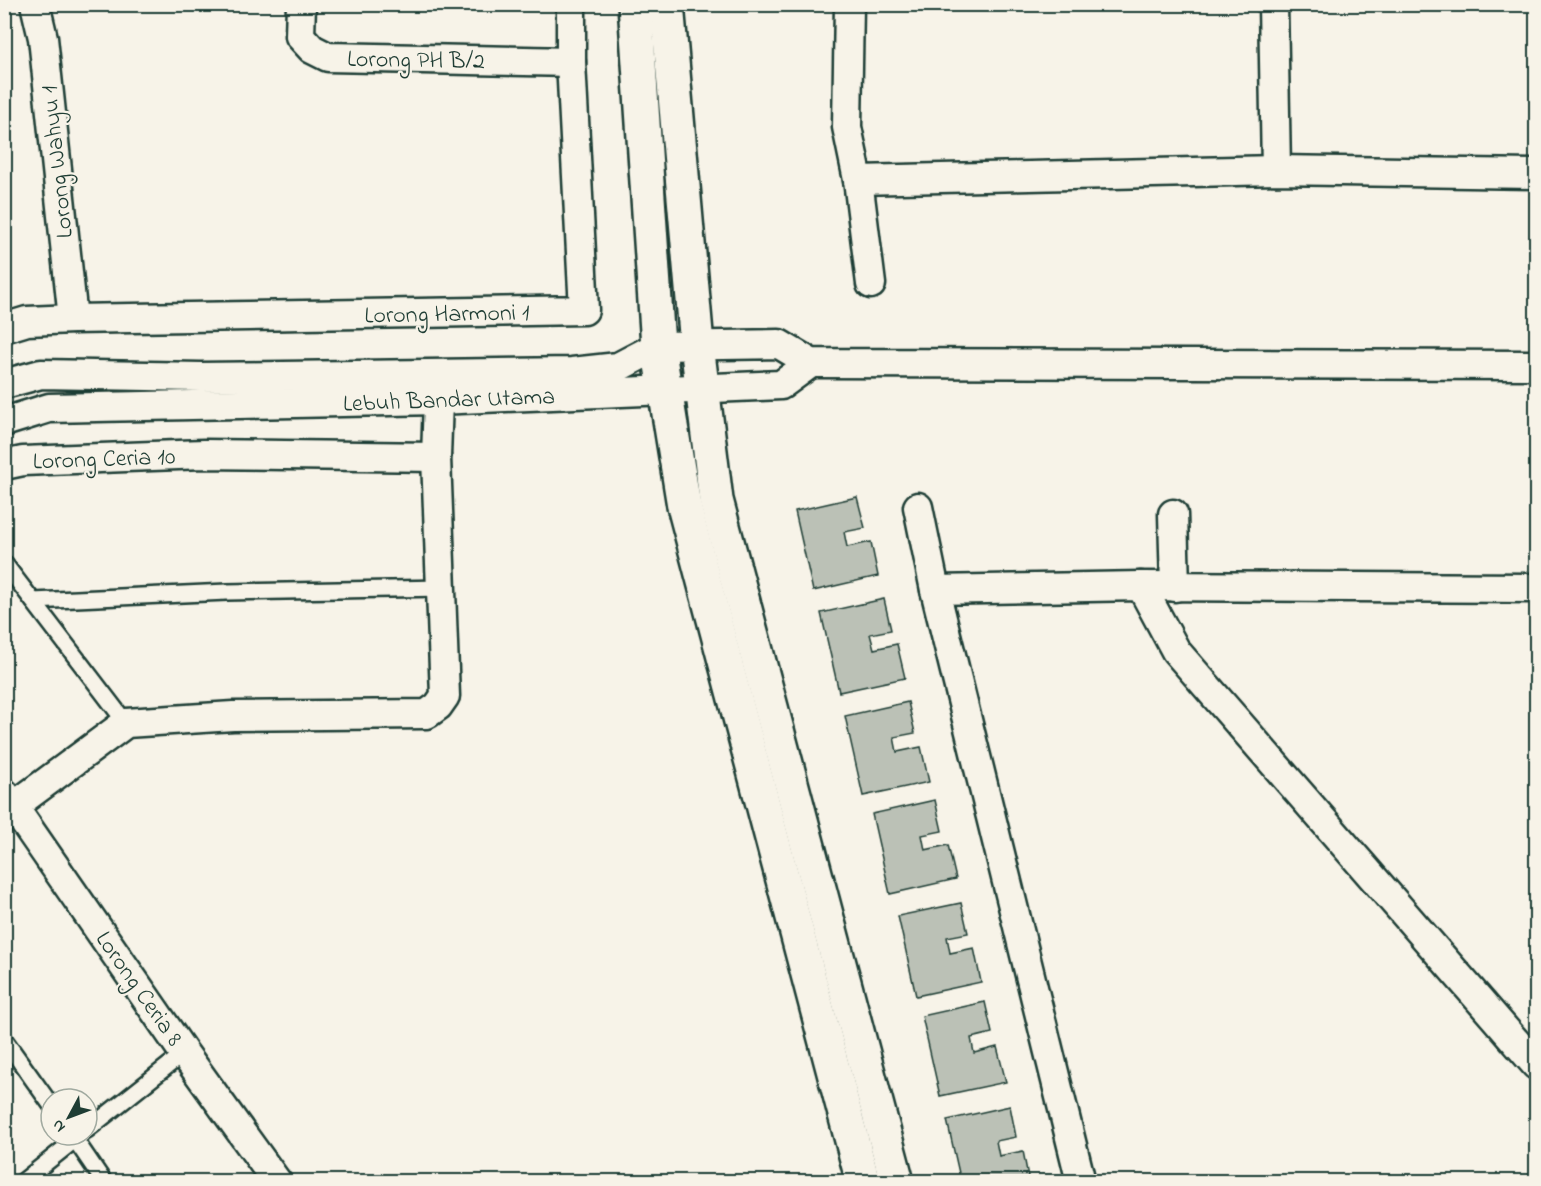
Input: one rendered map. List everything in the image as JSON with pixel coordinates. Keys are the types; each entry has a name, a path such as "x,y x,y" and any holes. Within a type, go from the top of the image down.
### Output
{"street":[{"name":"Lorong Wahyu 1","path":"35,4 43,38 73,319"},
{"name":"Lorong PH B/2","path":"301,4 300,36 312,49 328,57 571,62"},
{"name":"Lorong Harmoni 1","path":"4,328 27,321 73,319 584,310 571,62 571,4"},
{"path":"635,4 658,346 684,507 863,1182"},
{"path":"667,4 697,345 716,500 897,1182"},
{"path":"849,4 848,127 858,180 872,284"},
{"path":"1273,4 1276,170"},
{"path":"858,180 1276,170 1536,174"},
{"name":"Lebuh Bandar Utama","path":"4,384 41,374 201,377 572,372 618,367 658,346 779,344 811,363 781,385 438,400 49,408 4,422"},
{"path":"811,363 1536,365"},
{"path":"196,406 201,377"},
{"path":"9,800 126,723 233,716 427,714 438,706 446,696 436,458 438,400"},
{"name":"Lorong Ceria 10","path":"4,465 23,461 204,454 436,458"},
{"path":"918,507 935,590 1081,1182"},
{"path":"1173,514 1175,587"},
{"path":"935,590 1141,586 1536,588"},
{"path":"1141,586 1176,651 1536,1065"},
{"name":"Lorong Ceria 8","path":"9,800 184,1053 278,1182"}],"lane":[{"path":"4,563 126,723"},
{"path":"33,601 227,592 443,588"},
{"path":"4,1039 39,1088"},
{"path":"99,1119 184,1053"},
{"path":"22,1182 64,1147"},
{"path":"85,1147 104,1182"}],"building":[{"path":"857,497 865,528 844,532 847,547 871,542 878,576 813,591 795,511"},
{"path":"884,599 891,630 870,634 874,649 897,644 905,678 839,692 821,613"},
{"path":"908,702 915,733 894,737 897,752 921,747 929,782 863,796 845,716"},
{"path":"935,800 942,831 922,835 925,850 948,845 956,879 890,894 872,814"},
{"path":"961,903 968,933 947,937 950,953 974,948 981,982 916,996 898,916"},
{"path":"985,1002 992,1033 971,1038 974,1053 997,1047 1006,1082 940,1096 922,1016"},
{"path":"1010,1106 1016,1137 996,1141 999,1156 1023,1151 1029,1182 961,1182 947,1120"}]}
